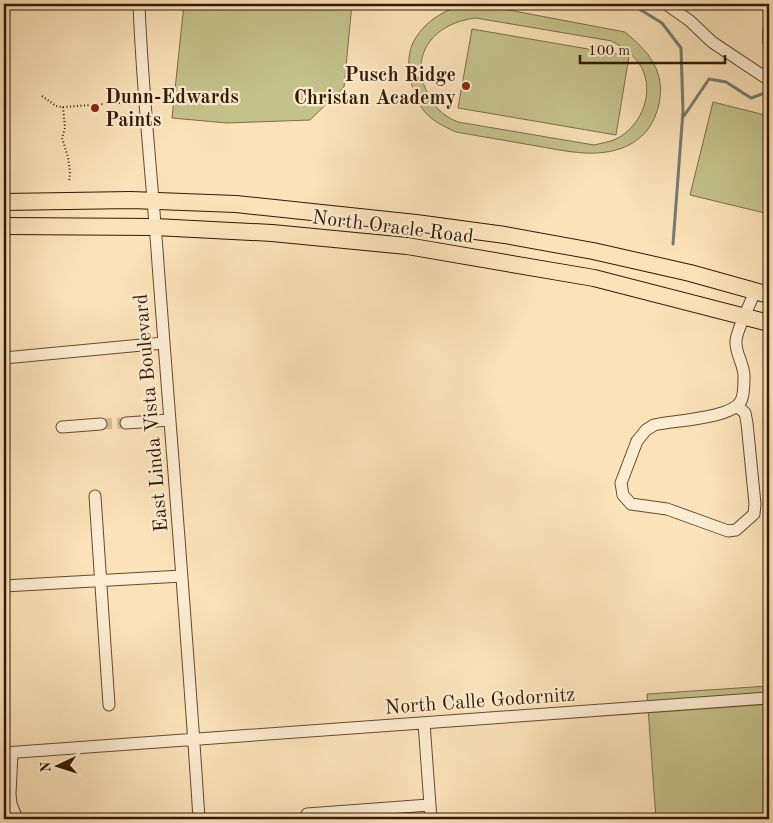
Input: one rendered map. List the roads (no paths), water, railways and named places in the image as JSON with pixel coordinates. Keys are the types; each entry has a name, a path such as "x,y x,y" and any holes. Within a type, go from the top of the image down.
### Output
{"highway":[{"name":"North Oracle Road","path":"4,202 153,201 236,204 416,223 505,235 593,251 690,272 762,293"},
{"name":"North Oracle Road","path":"4,226 155,227 272,233 416,248 594,278 769,322"}],"street":[{"name":"East Linda Vista Boulevard","path":"139,4 140,57 170,420 199,819"},
{"path":"666,4 690,21 712,42 769,80"},
{"path":"737,406 745,413 747,423 756,504 754,514 736,530 728,531 718,528 667,509 631,504 623,495 621,483 637,441 646,430 654,425 725,412 737,406 742,399 744,376 736,342 737,333 745,316 762,293"},
{"path":"4,358 163,343"},
{"path":"126,423 170,420"},
{"path":"62,427 101,424"},
{"path":"95,496 109,705"},
{"path":"4,586 182,576"},
{"name":"North Calle Godornitz","path":"8,753 769,698"},
{"path":"424,723 431,819"},
{"path":"8,753 7,780 11,804 17,819"},
{"path":"307,814 429,806"},
{"path":"4,812 8,819"}],"waterway":[{"path":"631,4 662,23 681,48 683,111 673,244"},
{"path":"684,116 709,79 726,82 751,98 765,93"}],"tunnel":[{"path":"101,424 126,423"}],"place":[{"name":"Pusch Ridge Christan Academy","path":"466,86"},
{"name":"Dunn-Edwards Paints","path":"95,108"}]}
